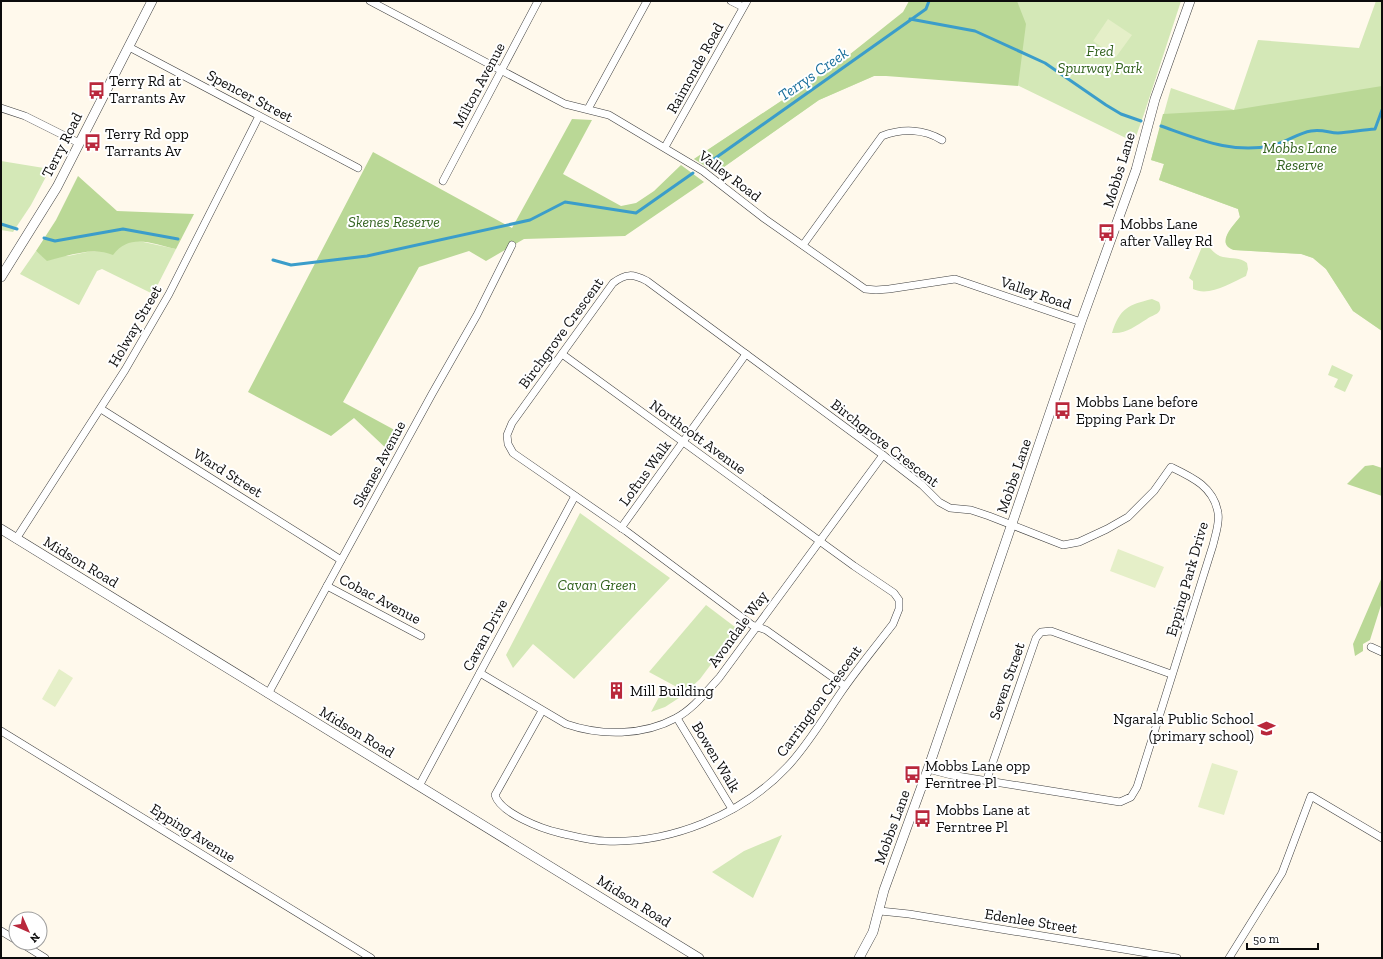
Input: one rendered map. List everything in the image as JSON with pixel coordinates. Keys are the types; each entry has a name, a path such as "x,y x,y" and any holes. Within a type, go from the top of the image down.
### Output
{"street":[{"name":"Terry Road","path":"1,277 46,207 152,1"},
{"name":"Valley Road","path":"370,1 565,104 609,115 665,147 703,171 765,219 865,289 889,289 955,279 1081,322"},
{"name":"Milton Avenue","path":"443,181 538,1"},
{"path":"588,109 647,1"},
{"path":"731,1 745,4"},
{"name":"Mobbs Lane","path":"859,958 873,932 880,911 884,890 928,769 1081,322 1136,170 1155,99 1190,1"},
{"name":"Raimonde Road","path":"665,147 745,4"},
{"name":"Spencer Street","path":"129,47 358,168"},
{"path":"1,108 25,116 79,143"},
{"name":"Holway Street","path":"16,539 101,409 169,294 259,116"},
{"path":"803,245 882,136 895,131 909,130 931,134 942,140"},
{"name":"Skenes Avenue","path":"268,694 477,315 512,245"},
{"name":"Birchgrove Crescent","path":"845,686 766,630 756,626 621,528 513,453 508,444 507,435 520,412 613,283 621,277 635,275 647,281 883,455 922,485 939,502 950,508 971,510 1012,525"},
{"name":"Northcott Avenue","path":"562,354 819,541"},
{"name":"Loftus Walk","path":"621,528 746,354"},
{"name":"Ward Street","path":"101,409 342,560"},
{"name":"Avondale Way","path":"480,673 542,711 566,724 581,729 604,732 646,728 677,718 710,688 883,455"},
{"name":"Epping Park Drive","path":"1012,525 1063,545 1079,542 1107,530 1128,517 1154,491 1171,466 1197,479 1211,494 1219,514 1214,545 1172,674"},
{"name":"Cavan Drive","path":"418,786 575,496"},
{"name":"Midson Road","path":"1,530 699,958"},
{"name":"Carrington Crescent","path":"542,711 495,794 497,801 501,806 529,822 554,832 604,841 638,840 689,829 732,809 762,790 787,768 806,744 845,686 893,624 899,609 899,600 894,593 819,541"},
{"name":"Cobac Avenue","path":"327,586 421,636"},
{"name":"Seven Street","path":"987,779 1036,638 1041,632 1050,631 1172,674"},
{"path":"1371,647 1382,652"},
{"path":"928,769 951,775 987,779 1120,802 1132,797 1137,787 1172,674"},
{"name":"Bowen Walk","path":"677,718 732,809"},
{"name":"Epping Avenue","path":"1,731 371,958"},
{"path":"1229,958 1282,873 1311,796 1382,838"},
{"name":"Edenlee Street","path":"880,911 909,914 1177,958"},
{"path":"33,951 45,958"}],"green space":[{"path":"909,1 1017,1 1026,24 1018,86 874,76 819,100 717,172 694,159 844,59 903,12"},
{"name":"Fred Spurway Park","path":"911,1 1181,1 1134,142 1017,85 893,74 874,76 819,100 715,173 694,159 844,59 904,13"},
{"name":"Mobbs Lane Reserve","path":"1376,1 1382,1 1382,331 1353,311 1326,269 1313,258 1302,254 1234,250 1229,247 1226,244 1226,239 1230,230 1240,217 1238,209 1159,180 1164,164 1151,160 1171,88 1234,110 1258,40 1359,48"},
{"path":"1108,19 1132,35 1116,57 1093,41"},
{"name":"Mobbs Lane Reserve","path":"1382,86 1382,331 1353,311 1326,269 1313,258 1301,254 1234,250 1229,247 1226,244 1226,239 1230,230 1240,217 1238,209 1159,180 1164,164 1151,160 1163,114 1234,110"},
{"name":"Skenes Reserve","path":"572,119 592,120 563,174 621,206 636,203 654,191 681,165 704,182 625,236 524,239 486,261 469,251 419,267 343,402 402,434 390,452 354,418 331,436 248,392 373,152 512,228"},
{"path":"1,161 50,169 31,205 13,232 1,230"},
{"path":"78,176 117,211 194,214 176,249 150,243 134,242 120,248 113,255 97,251 80,253 47,261 36,251 56,220"},
{"path":"134,240 176,249 153,294 102,269 97,271 79,305 20,274 36,251 42,256 68,256 87,252 105,251"},
{"path":"1204,242 1220,256 1239,259 1247,263 1248,269 1246,276 1213,290 1199,291 1193,289 1193,281 1189,278"},
{"path":"1152,299 1159,302 1160,309 1158,313 1127,331 1112,333 1118,318 1126,309 1137,303"},
{"path":"1332,365 1353,375 1345,392 1334,387 1338,379 1328,375"},
{"path":"1373,465 1382,468 1382,496 1347,484 1365,466"},
{"name":"Cavan Green","path":"580,513 670,578 574,679 533,644 513,668 506,655"},
{"path":"1118,549 1164,567 1155,588 1110,571"},
{"path":"1382,577 1382,602 1370,640 1363,644 1363,651 1355,656 1353,644"},
{"path":"706,605 735,627 736,631 700,679 686,692 649,672"},
{"path":"59,669 73,678 55,707 42,699"},
{"path":"665,686 682,696 665,707 651,712"},
{"path":"1212,763 1238,771 1224,815 1198,807"},
{"path":"782,835 753,898 712,872 744,851"}],"waterway":[{"name":"Terrys Creek","path":"707,164 926,9 929,1"},
{"path":"910,19 975,31 1045,63 1106,105 1121,114 1141,121"},
{"path":"1161,126 1216,144 1230,147 1259,148 1279,144 1311,131 1319,130 1338,133 1375,129 1382,110"},
{"name":"Terrys Creek","path":"273,260 291,265 367,256 530,220 565,202 636,213 693,173"},
{"name":"Terrys Creek","path":"1,224 17,229"},
{"name":"Terrys Creek","path":"44,238 55,241 123,229 178,239"}],"place":[{"name":"Terry Rd at Tarrants Av","path":"96,90"},
{"name":"Terry Rd opp Tarrants Av","path":"92,143"},
{"name":"Mobbs Lane after Valley Rd","path":"1107,233"},
{"name":"Mobbs Lane before Epping Park Dr","path":"1063,411"},
{"name":"Mill Building","path":"617,691"},
{"name":"Ngarala Public School (primary school)","path":"1267,728"},
{"name":"Mobbs Lane opp Ferntree Pl","path":"912,775"},
{"name":"Mobbs Lane at Ferntree Pl","path":"923,819"}]}
